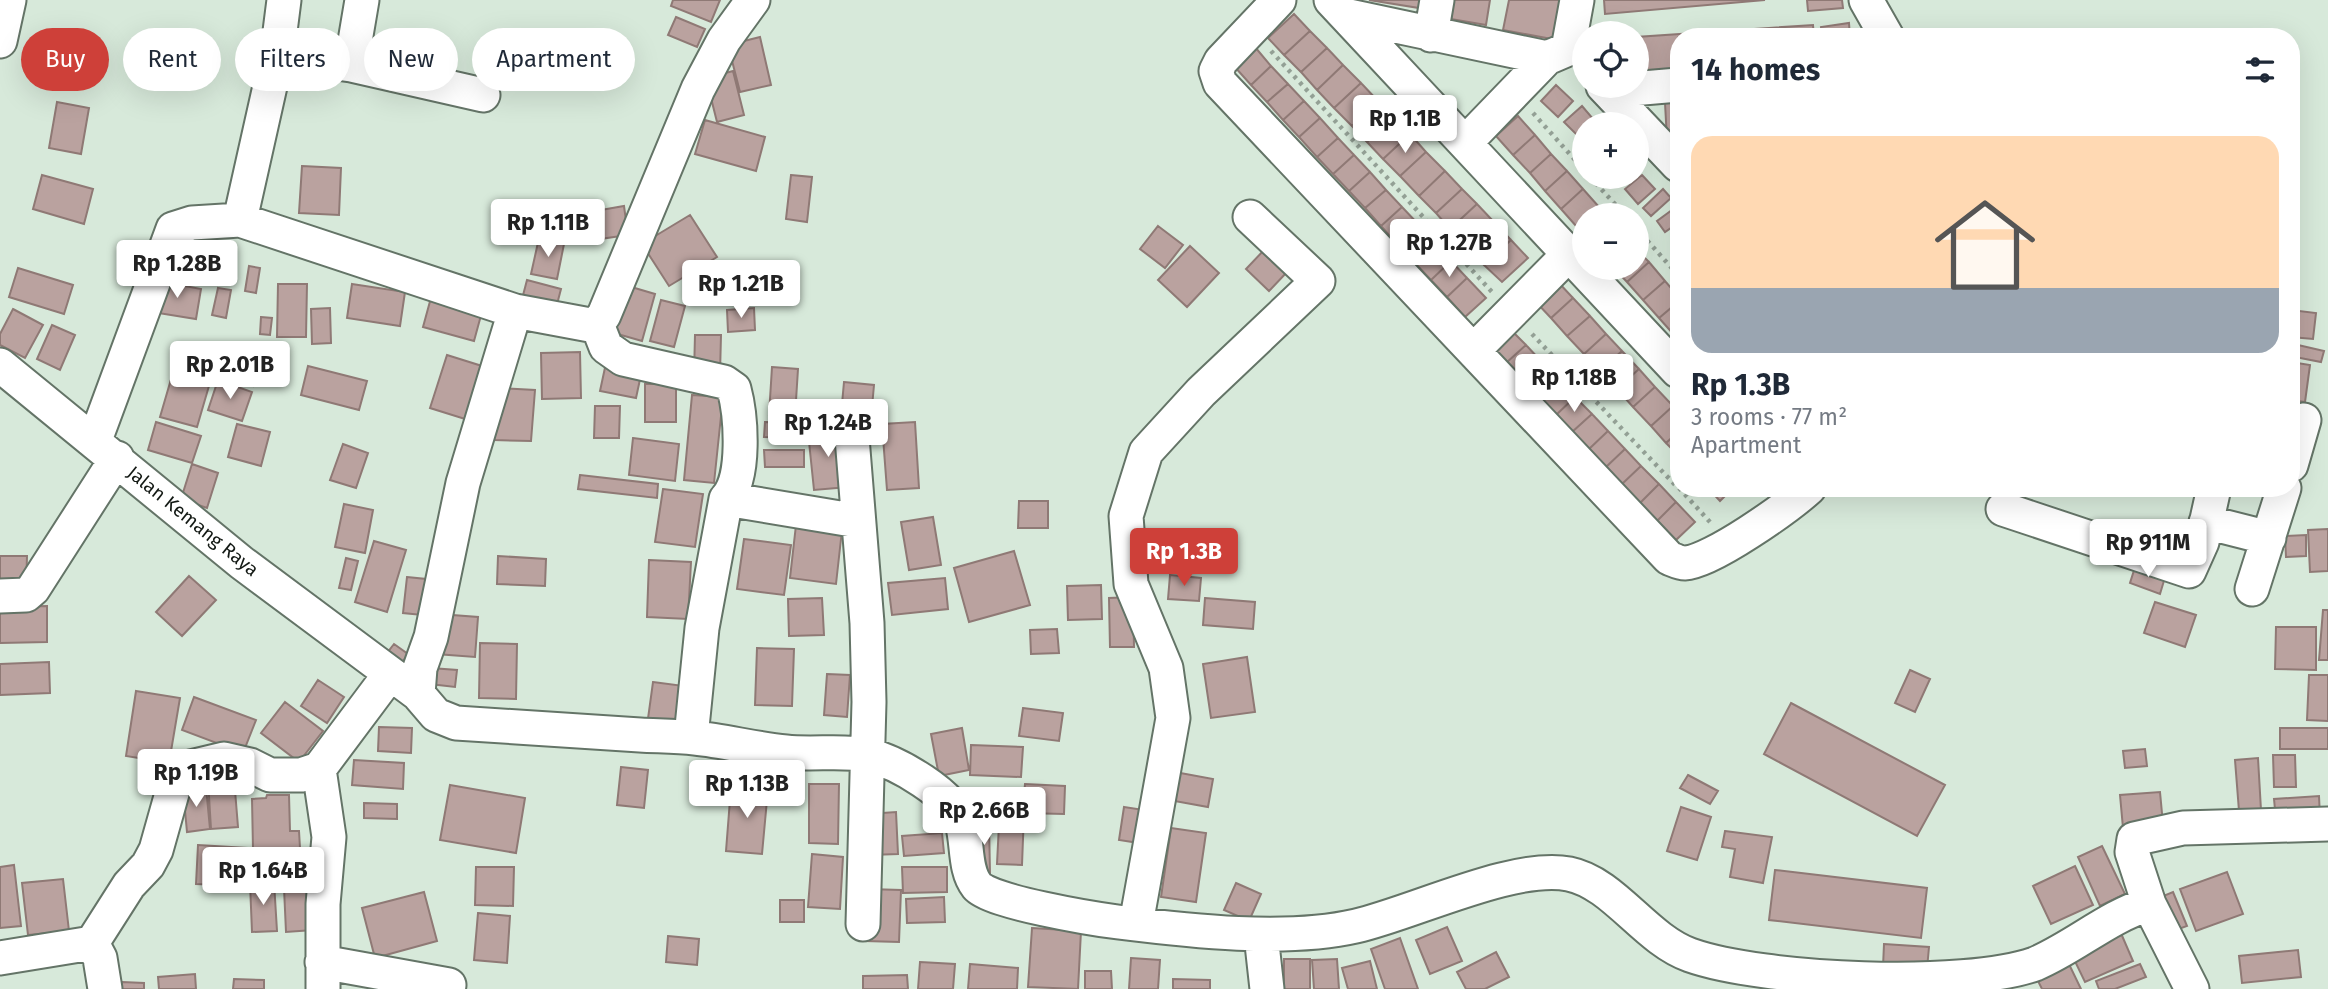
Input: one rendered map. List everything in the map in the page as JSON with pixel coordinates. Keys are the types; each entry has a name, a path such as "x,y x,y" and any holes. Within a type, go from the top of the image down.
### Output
{"street":[{"path":"0,41 9,0"},
{"path":"280,28 284,0"},
{"path":"362,0 351,65 483,95"},
{"path":"691,737 702,628 726,499 737,479 740,410 734,388 724,382 623,359 606,347 597,324 621,276 711,62 753,0"},
{"path":"1279,0 1253,31 1221,61 1216,71 1220,83 1669,558 1684,563 1699,559 1730,543 1791,497"},
{"path":"1431,35 1437,0"},
{"path":"1466,142 1513,92 1566,58 1577,0"},
{"path":"1866,0 1882,28"},
{"path":"1340,8 1431,35 1566,58"},
{"path":"1340,8 1670,363"},
{"path":"1649,86 1670,85"},
{"path":"240,220 269,91"},
{"path":"1615,98 1670,156"},
{"path":"1136,923 1174,718 1166,668 1131,584 1126,516 1146,452 1201,392 1318,281 1250,217"},
{"path":"0,596 26,595 33,589 106,449 173,229 192,223 240,220 515,311 574,323 597,324"},
{"path":"1474,350 1568,255"},
{"path":"418,694 420,668 433,627 463,483 515,311"},
{"name":"Jalan Kemang Raya","path":"0,365 106,449 242,563 418,694 436,715 456,723 691,737 786,752 866,754"},
{"path":"2300,441 2308,420"},
{"path":"851,425 867,623 869,702 863,924"},
{"path":"2003,509 2189,571 2212,497"},
{"path":"2252,589 2281,497"},
{"path":"726,499 858,521"},
{"path":"2206,522 2269,538"},
{"path":"0,958 92,943 129,885 148,865 156,850 176,779 182,769 224,759 250,765 270,775 301,775 319,769 390,674"},
{"path":"866,754 909,774 953,804 962,824 972,877 978,887 987,893 1050,910 1136,923 1261,935 1356,926 1486,885 1533,874 1565,872 1592,884 1658,939 1695,957 1769,972 1836,978 1966,980 2032,966 2112,920 2149,904"},
{"path":"319,769 328,837 323,976 449,985"},
{"path":"2192,989 2149,904 2132,852 2134,839 2183,828 2328,824"},
{"path":"1261,935 1267,989"},
{"path":"92,943 100,958 105,989"}],"path":[{"path":"1253,31 1511,313 1670,480"},
{"path":"1513,92 1572,157"},
{"path":"1601,189 1614,203"},
{"path":"1649,243 1670,266"},
{"path":"1687,497 1730,543"}],"building":[{"path":"673,0 720,0 711,22 671,6"},
{"path":"1369,0 1420,0 1419,8"},
{"path":"1454,0 1490,0 1486,25 1451,19"},
{"path":"1509,0 1565,0 1557,40 1503,30"},
{"path":"1604,0 1765,0 1605,14"},
{"path":"1807,0 1842,0 1843,8 1808,11"},
{"path":"1294,14 1310,31 1284,55 1268,38"},
{"path":"676,17 705,29 697,47 668,35"},
{"path":"1849,23 1849,28 1821,28"},
{"path":"1813,25 1813,28 1769,28"},
{"path":"1310,31 1327,48 1301,72 1284,55"},
{"path":"1670,35 1670,73 1649,74 1649,36"},
{"path":"760,37 771,85 740,92 728,45"},
{"path":"1255,47 1271,66 1251,85 1234,66"},
{"path":"1327,48 1343,65 1317,90 1301,72"},
{"path":"1343,65 1361,83 1334,108 1317,90"},
{"path":"1271,66 1288,84 1267,102 1251,85"},
{"path":"733,71 744,115 717,122 706,78"},
{"path":"1361,83 1378,101 1352,126 1334,108"},
{"path":"1288,84 1304,101 1283,120 1267,102"},
{"path":"1556,85 1573,101 1558,117 1541,101"},
{"path":"1304,101 1320,118 1299,137 1283,120"},
{"path":"1378,101 1393,117 1367,142 1352,126"},
{"path":"57,102 89,108 81,154 49,148"},
{"path":"1665,103 1670,103 1670,140 1667,140"},
{"path":"1582,106 1587,112 1575,112"},
{"path":"1572,115 1572,130 1564,122"},
{"path":"1518,116 1535,135 1513,155 1496,136"},
{"path":"1393,117 1410,134 1383,159 1367,142"},
{"path":"1320,118 1338,138 1317,157 1299,137"},
{"path":"705,120 765,137 756,171 695,154"},
{"path":"1410,134 1426,152 1400,176 1383,159"},
{"path":"1535,135 1551,154 1530,173 1513,155"},
{"path":"1338,138 1354,155 1333,174 1317,157"},
{"path":"1426,152 1445,171 1419,196 1400,176"},
{"path":"1551,154 1567,171 1545,191 1530,173"},
{"path":"1354,155 1370,172 1349,191 1333,174"},
{"path":"302,166 341,168 339,215 299,213"},
{"path":"1445,171 1462,189 1436,213 1419,196"},
{"path":"1567,171 1572,177 1572,189 1583,189 1561,209 1545,191"},
{"path":"1370,172 1386,190 1365,208 1349,191"},
{"path":"42,175 93,189 84,224 33,209"},
{"path":"791,175 812,177 807,222 786,219"},
{"path":"1649,183 1655,189 1637,203 1625,189 1649,189"},
{"path":"1462,189 1477,204 1450,229 1436,213"},
{"path":"1583,189 1595,203 1572,203 1572,221 1561,209"},
{"path":"1663,189 1670,199 1651,216 1648,203"},
{"path":"1386,190 1402,207 1381,226 1365,208"},
{"path":"1477,204 1493,221 1466,246 1450,229"},
{"path":"624,206 628,235 600,239 595,211"},
{"path":"1402,207 1419,225 1397,244 1381,226"},
{"path":"1670,211 1670,229 1665,232 1657,221"},
{"path":"690,215 717,257 669,286 642,244"},
{"path":"1493,221 1511,240 1484,265 1466,246"},
{"path":"1419,225 1435,243 1414,262 1397,244"},
{"path":"1158,226 1183,245 1165,268 1140,249"},
{"path":"539,238 564,244 557,279 531,274"},
{"path":"1511,240 1528,258 1502,282 1484,265"},
{"path":"1435,243 1451,261 1431,280 1414,262"},
{"path":"1190,246 1219,273 1187,307 1158,280"},
{"path":"1265,249 1288,271 1269,291 1246,269"},
{"path":"180,254 214,256 213,280 178,278"},
{"path":"1451,261 1467,278 1447,297 1431,280"},
{"path":"1649,262 1665,281 1643,300 1627,282 1649,280"},
{"path":"249,266 260,268 256,293 245,291"},
{"path":"18,268 73,285 64,314 9,297"},
{"path":"1467,278 1486,298 1465,317 1447,297"},
{"path":"527,280 561,289 555,312 521,303"},
{"path":"158,281 201,289 196,319 152,312"},
{"path":"1665,281 1670,287 1670,309 1659,318 1643,300"},
{"path":"1558,282 1573,298 1551,318 1536,302"},
{"path":"278,284 307,284 306,337 277,337"},
{"path":"352,284 405,292 400,326 347,318"},
{"path":"628,286 655,294 642,341 614,333"},
{"path":"218,288 231,290 226,318 212,315"},
{"path":"432,294 483,308 474,341 423,327"},
{"path":"1573,298 1590,316 1567,336 1551,318"},
{"path":"661,300 685,306 674,347 650,341"},
{"path":"330,308 331,343 312,344 311,309"},
{"path":"754,308 755,330 728,332 727,310"},
{"path":"13,309 43,325 25,358 0,345 0,334"},
{"path":"1670,309 1670,330 1659,318"},
{"path":"2300,311 2316,313 2313,339 2300,338"},
{"path":"1590,316 1606,334 1584,354 1567,336"},
{"path":"261,317 272,318 270,335 260,334"},
{"path":"52,325 75,335 60,370 37,359"},
{"path":"1507,326 1526,345 1506,363 1488,344"},
{"path":"1606,334 1622,351 1600,371 1584,354"},
{"path":"695,335 721,335 720,374 694,374"},
{"path":"222,345 262,356 253,386 213,375"},
{"path":"1526,345 1540,360 1521,378 1506,363"},
{"path":"2300,345 2324,351 2321,362 2300,358"},
{"path":"1622,351 1639,369 1617,389 1600,371"},
{"path":"580,352 581,398 542,399 541,353"},
{"path":"447,355 482,366 465,419 430,408"},
{"path":"1540,360 1556,377 1537,395 1521,378"},
{"path":"606,363 642,370 636,398 600,391"},
{"path":"2300,363 2310,365 2305,402 2300,401"},
{"path":"308,366 367,381 359,410 301,395"},
{"path":"772,367 798,369 795,416 769,415"},
{"path":"174,369 211,379 197,427 160,417"},
{"path":"1639,369 1655,387 1633,407 1617,389"},
{"path":"1556,377 1575,397 1556,415 1537,395"},
{"path":"218,380 252,392 242,421 208,410"},
{"path":"844,382 874,385 872,407 842,404"},
{"path":"645,384 676,384 676,422 645,422"},
{"path":"1655,387 1670,403 1670,409 1651,426 1633,407"},
{"path":"497,388 535,390 531,441 494,440"},
{"path":"692,395 723,397 714,483 684,480"},
{"path":"1575,397 1592,414 1572,432 1556,415"},
{"path":"832,402 834,418 808,421 806,406"},
{"path":"595,406 620,406 619,438 594,438"},
{"path":"1670,409 1670,439 1666,443 1651,426"},
{"path":"1592,414 1608,431 1589,449 1572,432"},
{"path":"156,422 201,436 192,463 148,450"},
{"path":"765,422 801,423 800,438 764,437"},
{"path":"915,422 919,488 887,490 882,424"},
{"path":"237,424 270,432 261,466 228,457"},
{"path":"843,428 848,487 814,490 808,432"},
{"path":"1608,431 1625,449 1606,467 1589,449"},
{"path":"633,438 679,444 675,481 629,475"},
{"path":"343,444 368,453 356,488 330,480"},
{"path":"1625,449 1641,466 1622,484 1606,467"},
{"path":"764,450 804,450 804,467 765,467"},
{"path":"192,464 218,473 207,508 181,499"},
{"path":"1641,466 1659,484 1640,503 1622,484"},
{"path":"580,475 658,484 657,498 578,489"},
{"path":"1659,484 1676,502 1657,521 1640,503"},
{"path":"663,489 703,494 695,547 655,542"},
{"path":"1019,501 1048,501 1048,528 1018,528"},
{"path":"1676,502 1695,522 1676,540 1657,521"},
{"path":"344,504 373,510 365,553 335,547"},
{"path":"933,517 941,565 909,570 901,522"},
{"path":"796,525 842,530 836,584 790,578"},
{"path":"2328,529 2328,571 2310,572 2308,530"},
{"path":"2306,535 2306,556 2286,557 2285,536"},
{"path":"744,539 791,545 784,595 737,589"},
{"path":"374,541 406,550 387,612 355,602"},
{"path":"1014,551 1030,605 969,622 954,568"},
{"path":"0,556 27,556 26,591 0,590"},
{"path":"498,556 546,559 545,586 497,584"},
{"path":"346,558 358,561 351,590 339,588"},
{"path":"649,560 691,562 688,619 647,617"},
{"path":"2136,564 2166,574 2160,594 2130,583"},
{"path":"1170,575 1201,578 1199,601 1168,599"},
{"path":"189,576 216,600 182,636 156,612"},
{"path":"407,577 426,579 422,615 403,613"},
{"path":"945,578 948,609 892,615 888,583"},
{"path":"1101,585 1102,619 1068,620 1067,586"},
{"path":"1133,597 1134,647 1110,647 1109,598"},
{"path":"822,598 824,635 789,636 788,599"},
{"path":"1205,598 1255,602 1253,629 1203,625"},
{"path":"2155,602 2196,615 2185,647 2144,633"},
{"path":"47,606 47,642 0,643 0,607"},
{"path":"2323,610 2328,610 2328,660 2319,660"},
{"path":"439,614 478,617 475,657 436,654"},
{"path":"2276,627 2316,627 2316,670 2275,669"},
{"path":"1057,629 1059,653 1031,654 1030,630"},
{"path":"480,643 517,644 516,699 479,698"},
{"path":"394,644 408,654 402,663 387,653"},
{"path":"757,648 794,649 792,706 755,705"},
{"path":"1247,657 1255,712 1211,718 1203,664"},
{"path":"49,662 50,693 0,695 0,664"},
{"path":"431,668 457,670 455,687 430,684"},
{"path":"1910,670 1930,679 1915,712 1895,703"},
{"path":"827,674 850,675 847,717 824,715"},
{"path":"2309,675 2328,675 2328,721 2307,720"},
{"path":"318,680 344,697 327,723 301,706"},
{"path":"653,682 684,686 679,730 647,726"},
{"path":"136,691 180,698 169,763 126,756"},
{"path":"194,697 256,720 243,753 182,730"},
{"path":"285,702 323,731 299,762 261,733"},
{"path":"1791,703 1945,785 1917,836 1764,754"},
{"path":"1023,708 1063,713 1059,741 1019,736"},
{"path":"379,727 412,728 411,753 378,751"},
{"path":"962,728 969,770 939,776 931,734"},
{"path":"2280,728 2328,728 2328,749 2280,749"},
{"path":"971,745 1023,747 1021,777 970,775"},
{"path":"2145,749 2147,766 2125,768 2123,751"},
{"path":"2273,755 2295,755 2296,787 2274,787"},
{"path":"2258,758 2261,810 2239,811 2235,760"},
{"path":"354,760 404,763 403,789 352,785"},
{"path":"621,767 648,770 644,808 617,805"},
{"path":"1175,772 1213,779 1208,807 1169,800"},
{"path":"1688,775 1718,791 1710,804 1680,788"},
{"path":"234,778 238,827 211,829 208,780"},
{"path":"809,784 839,784 838,844 809,843"},
{"path":"1025,784 1065,786 1064,814 1024,813 1022,865 997,864 1000,804 1023,805"},
{"path":"450,785 525,798 516,853 440,840"},
{"path":"206,787 210,829 187,832 183,789"},
{"path":"731,787 768,789 762,854 726,851"},
{"path":"2160,792 2163,824 2123,828 2120,795"},
{"path":"267,795 289,795 290,831 299,831 300,848 253,849 252,799 266,798"},
{"path":"2319,796 2320,817 2276,820 2274,799"},
{"path":"364,803 397,804 397,819 364,818"},
{"path":"1124,807 1144,810 1139,843 1119,840"},
{"path":"1681,807 1711,817 1697,860 1667,851"},
{"path":"896,812 898,854 870,855 868,814"},
{"path":"989,822 990,873 979,873 977,823"},
{"path":"1171,828 1206,833 1196,902 1161,897"},
{"path":"1725,831 1772,837 1763,883 1730,877 1735,849 1722,847"},
{"path":"942,833 944,853 904,856 902,836"},
{"path":"198,845 247,848 245,886 196,884"},
{"path":"2102,846 2125,894 2100,906 2078,857"},
{"path":"812,854 843,857 840,909 808,907"},
{"path":"14,865 21,926 0,928 0,867"},
{"path":"2075,866 2093,905 2051,924 2033,886"},
{"path":"476,867 514,867 513,906 475,905"},
{"path":"902,867 947,867 947,892 903,893"},
{"path":"1775,870 1927,888 1921,938 1769,920"},
{"path":"2227,872 2243,914 2196,931 2180,889"},
{"path":"63,879 69,931 28,935 22,883"},
{"path":"274,882 277,931 252,932 250,883"},
{"path":"1236,883 1261,894 1249,921 1224,910"},
{"path":"311,887 313,930 286,932 284,888"},
{"path":"868,889 901,890 899,942 865,941"},
{"path":"424,892 437,941 375,958 362,908"},
{"path":"2173,892 2187,926 2165,934 2151,901"},
{"path":"944,897 945,922 907,923 906,899"},
{"path":"780,900 804,900 804,922 780,922"},
{"path":"478,913 510,916 507,963 474,960"},
{"path":"1447,927 1462,961 1430,974 1416,940"},
{"path":"1032,928 1081,931 1078,989 1028,987"},
{"path":"2120,931 2133,961 2085,982 2071,953"},
{"path":"668,936 699,939 697,965 666,962"},
{"path":"1400,938 1418,989 1385,989 1371,949"},
{"path":"1884,944 1929,947 1927,969 1883,967"},
{"path":"2298,950 2301,977 2242,983 2239,956"},
{"path":"1496,952 1509,977 1485,989 1466,989 1457,972"},
{"path":"1131,958 1160,960 1158,989 1129,989"},
{"path":"1284,959 1310,959 1310,989 1284,989"},
{"path":"1337,959 1339,989 1314,989 1312,960"},
{"path":"2067,960 2081,989 2042,989 2035,975"},
{"path":"1370,961 1377,989 1348,989 1342,968"},
{"path":"920,962 955,964 953,989 918,989"},
{"path":"970,964 1018,968 1017,989 968,989"},
{"path":"2140,964 2146,977 2115,989 2099,989 2096,981"},
{"path":"1085,971 1111,971 1112,989 1085,989"},
{"path":"195,974 196,989 159,989 158,977"},
{"path":"907,975 908,989 863,989 863,976"},
{"path":"234,979 264,980 264,989 233,989"},
{"path":"1173,979 1210,980 1210,989 1173,989"},
{"path":"122,982 144,983 144,989 122,989"}]}
